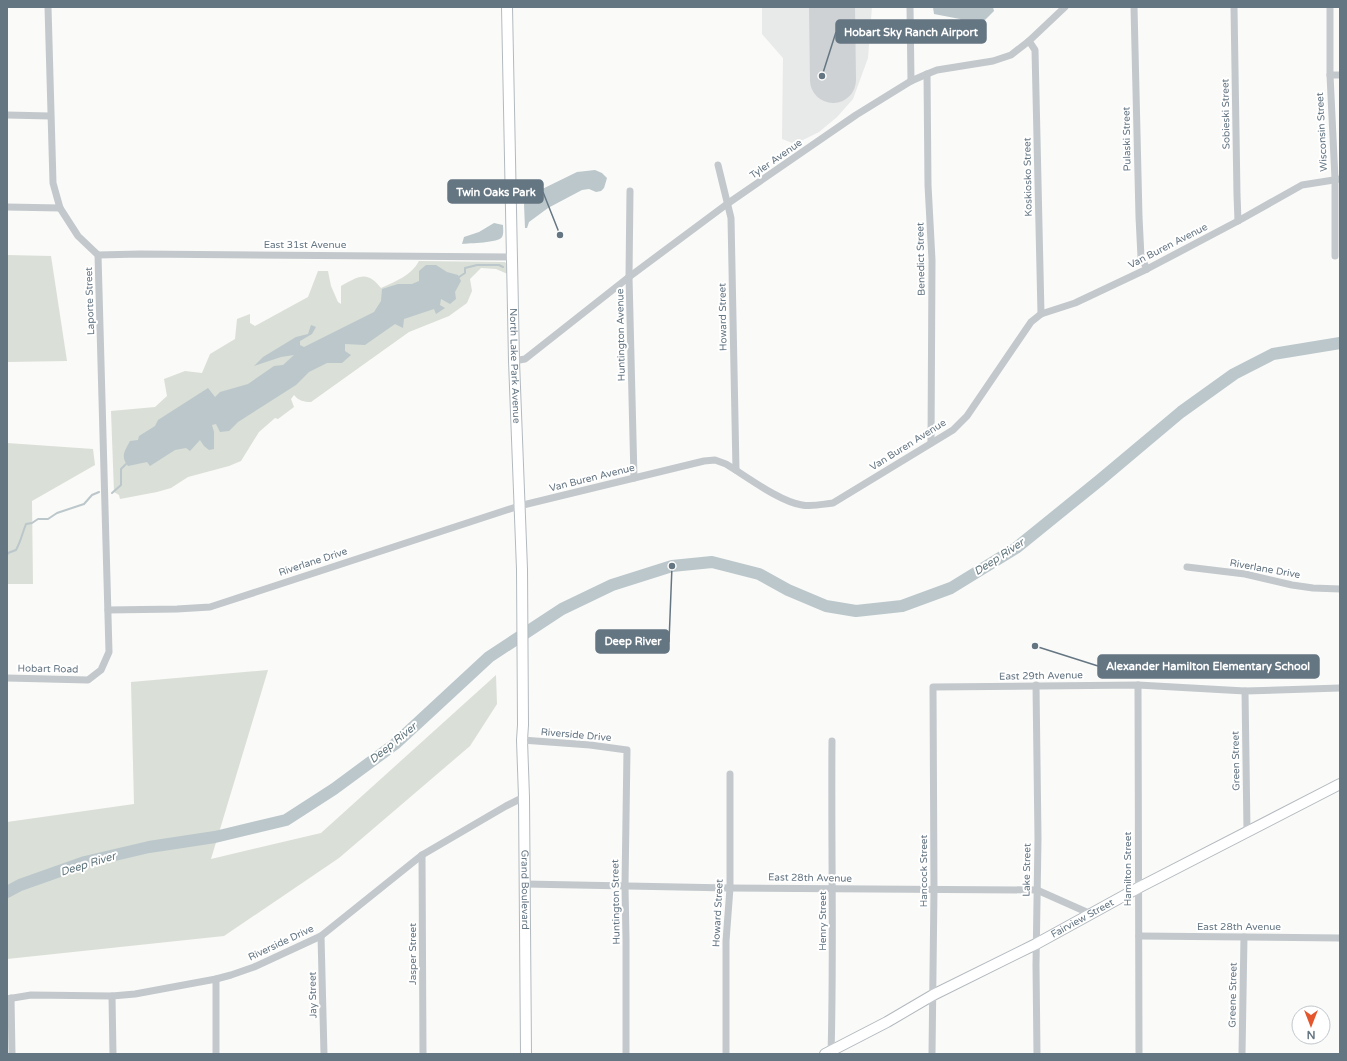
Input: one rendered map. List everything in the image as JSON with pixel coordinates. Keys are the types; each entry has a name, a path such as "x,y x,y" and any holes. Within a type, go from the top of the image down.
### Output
{"street":[{"name":"Laporte Street","path":"48,7 53,184 60,208 78,236 98,255 109,652 101,670 88,680"},
{"name":"North Lake Park Avenue","path":"507,7 511,175 511,257 522,570 524,725"},
{"path":"910,7 911,81"},
{"name":"Tyler Avenue","path":"514,361 525,360 629,277 727,204 856,115 911,81 937,70 993,61 1011,55 1029,41 1065,7"},
{"name":"Pulaski Street","path":"1134,7 1139,217 1141,257 1147,269"},
{"name":"Sobieski Street","path":"1234,7 1238,221"},
{"name":"Wisconsin Street","path":"1330,7 1330,75 1337,179 1335,256"},
{"name":"Koskiosko Street","path":"1029,41 1035,50 1041,314"},
{"name":"Benedict Street","path":"927,74 928,185 932,260 931,443"},
{"path":"1330,75 1340,75"},
{"path":"7,115 50,116"},
{"name":"Howard Street","path":"718,165 731,218 736,470"},
{"name":"Van Buren Avenue","path":"519,506 704,461 716,460 726,464 785,500 802,505 817,506 833,502 953,430 968,416 1031,322 1041,314 1075,302 1147,269 1302,185 1337,179"},
{"name":"Huntington Avenue","path":"630,191 629,277 634,478"},
{"path":"7,207 60,208"},
{"name":"East 31st Avenue","path":"98,255 140,254 511,257"},
{"name":"Riverlane Drive","path":"108,610 177,610 210,607 519,506"},
{"name":"Riverlane Drive","path":"1187,567 1245,574 1292,585 1313,588 1340,589"},
{"name":"Hobart Road","path":"7,678 88,680"},
{"name":"Lake Street","path":"1036,685 1037,1054"},
{"name":"East 29th Avenue","path":"933,687 1138,685 1245,690 1340,688"},
{"name":"Hamilton Street","path":"1138,685 1139,1054"},
{"name":"Hancock Street","path":"932,1054 934,890 933,687"},
{"name":"Green Street","path":"1245,690 1247,831"},
{"name":"Grand Boulevard","path":"524,725 522,740 524,797 526,1054"},
{"name":"Riverside Drive","path":"522,740 590,745 627,750"},
{"name":"Henry Street","path":"829,1053 833,888 831,834 832,741"},
{"name":"Huntington Street","path":"626,1054 625,886 627,750"},
{"name":"Howard Street","path":"726,1054 726,942 730,888 730,774"},
{"name":"Fairview Street","path":"829,1053 933,996 1036,944 1138,888 1340,784"},
{"name":"Riverside Drive","path":"9,998 32,995 112,996 167,989 216,979 254,967 321,936 422,855 524,797"},
{"name":"Jasper Street","path":"422,855 423,1054"},
{"name":"East 28th Avenue","path":"525,884 730,888 1037,890 1091,914"},
{"name":"Jay Street","path":"321,936 324,1054"},
{"name":"East 28th Avenue","path":"1139,936 1340,938"},
{"name":"Greene Street","path":"1242,1054 1244,937"},
{"path":"216,979 216,1054"},
{"path":"112,996 113,1054"},
{"path":"9,998 12,1054"}],"shaded area":[{"path":"762,7 872,7 868,58 853,99 837,117 819,132 795,144 782,139 783,58 762,34"},
{"path":"933,7 993,7 994,11 977,28 967,30 960,19 934,14"},
{"path":"595,170 602,173 607,178 604,188 601,191 596,192 589,189 582,190 548,208 529,222 527,228 525,228 524,204 530,195 577,172"},
{"path":"494,223 503,225 503,234 500,239 490,242 462,244 464,237 479,232"},
{"path":"7,255 51,256 67,361 7,362"},
{"path":"419,261 505,262 509,266 510,275 496,269 481,268 470,279 472,291 467,303 449,316 409,332 311,402 302,401 294,395 291,399 294,407 278,419 275,418 259,432 241,461 229,466 188,477 171,488 157,492 120,499 119,495 114,492 111,411 155,407 167,396 164,379 185,371 202,373 210,354 235,339 237,319 250,314 250,323 255,326 308,297 318,271 328,271 331,286 338,302 341,304 341,286 347,282 362,276 376,282 381,288 412,271"},
{"path":"426,265 436,265 447,272 458,275 461,281 455,292 456,299 450,304 441,299 440,305 445,308 436,314 434,309 404,319 403,328 395,324 365,345 345,344 345,351 351,355 342,363 327,363 309,372 296,385 238,422 229,431 220,432 216,424 212,425 214,432 214,449 209,450 200,440 190,451 186,448 175,450 150,466 147,462 128,466 124,459 124,454 130,441 138,440 139,436 155,426 158,420 208,388 215,397 220,392 248,384 274,366 283,365 294,355 281,357 254,366 263,357 296,337 308,334 311,325 316,327 312,334 300,341 300,345 304,347 374,312 381,301 382,289 398,284 412,284 419,281 419,271"},
{"path":"7,443 93,449 95,465 32,501 33,584 7,584"},
{"path":"268,670 211,859 321,833 496,675 497,704 470,746 339,858 224,936 7,959 7,822 134,804 131,682"}],"waterway":[{"path":"459,277 465,273 465,268 477,265 499,265 503,267"},
{"name":"Deep River","path":"7,892 20,885 85,862 149,847 215,837 286,820 334,789 395,744 489,657 562,609 612,585 672,566 712,562 759,574 788,590 826,606 856,611 902,606 951,588 1016,548 1181,412 1234,374 1273,354 1340,343"},
{"path":"112,493 121,485 121,469 126,464"},
{"path":"7,555 8,553 16,550 26,524 32,523 38,519 48,519 57,513 84,504 92,495 99,492"}],"runway":[{"path":"832,7 833,80"}],"place":[{"name":"Hobart Sky Ranch Airport","path":"822,76"},
{"name":"Twin Oaks Park","path":"560,235"},
{"name":"Deep River","path":"672,566"},
{"name":"Alexander Hamilton Elementary School","path":"1035,646"}]}
